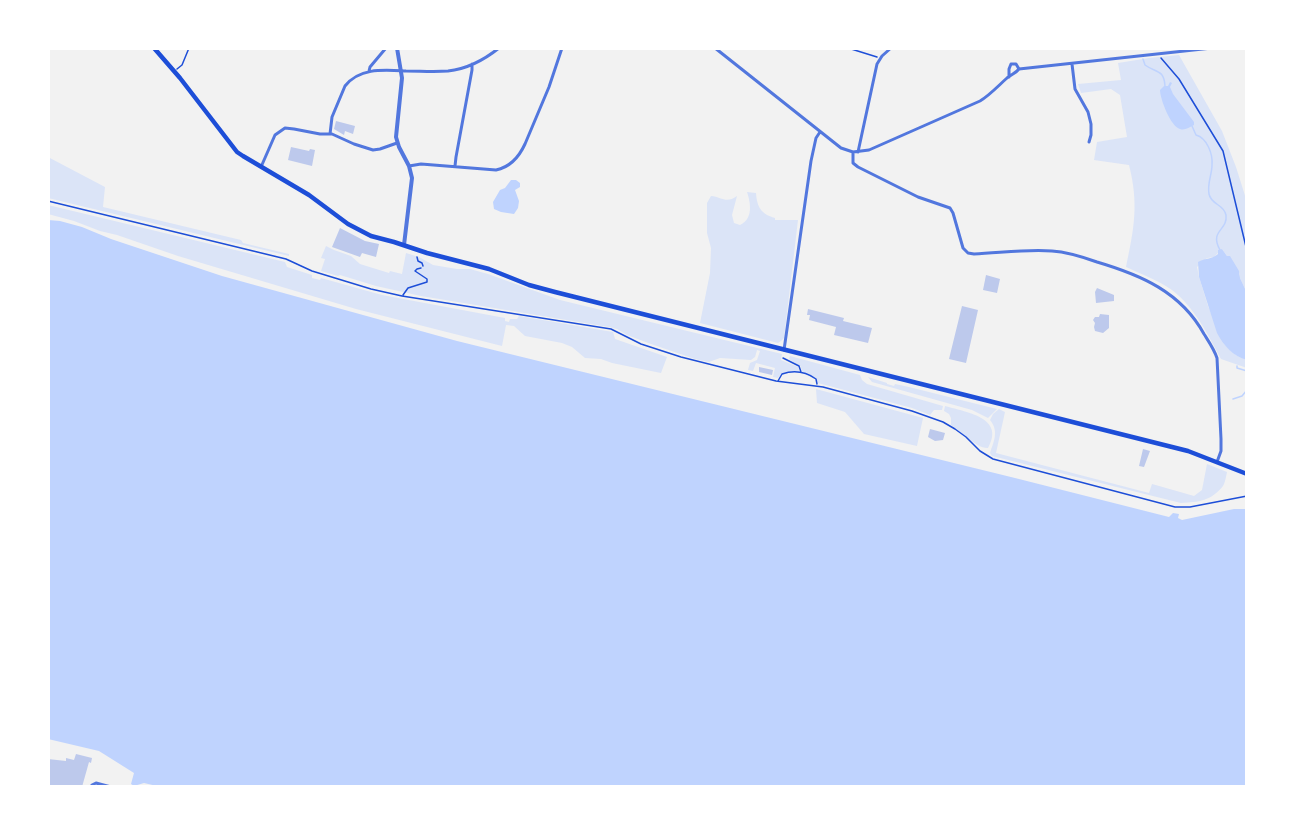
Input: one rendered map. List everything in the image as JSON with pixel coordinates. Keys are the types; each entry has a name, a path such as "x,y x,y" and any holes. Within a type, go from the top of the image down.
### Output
{"main road":[{"path":"154,48 174,70 237,152 309,195 361,232 427,253 489,268 529,285 784,356 1188,451 1247,474"}],"street":[{"path":"369,71 386,48"},
{"path":"397,48 402,71 396,131 397,143 411,172 404,245"},
{"path":"330,134 332,117 345,86 369,71 394,69 450,71 484,59 499,48"},
{"path":"409,166 422,164 496,170 516,160 549,87 562,48"},
{"path":"715,48 841,148 856,152 869,150 980,101 1019,69 1212,48"},
{"path":"889,48 877,64 853,161 856,165 918,197 950,208 963,248 968,253 1052,251 1081,257 1127,272 1173,295 1197,321 1217,358 1221,423 1221,451 1217,462"},
{"path":"455,167 472,64"},
{"path":"1009,77 1011,64 1016,64 1019,69"},
{"path":"1072,64 1075,89 1088,112 1091,124 1089,142"},
{"path":"261,166 274,137 283,129 330,134 373,150 397,143"},
{"path":"784,356 811,161 816,138 820,132"},
{"path":"91,787 96,783 111,787"}],"path":[{"path":"174,70 182,65 189,48"},
{"path":"848,48 880,58"},
{"path":"1159,56 1179,79 1223,151 1247,251"},
{"path":"48,201 286,259 318,273 371,289 402,296 611,329 641,344 681,357 778,382 817,386 912,411 943,422 993,459 1175,507 1190,507 1247,496"},
{"path":"402,296 408,288 427,282 427,279 415,271 422,267 417,257"},
{"path":"784,356 799,366 801,373"},
{"path":"778,382 784,373 793,372 815,378 817,386"}],"shaded area":[{"path":"1179,55 1222,131 1247,202 1247,293 1240,274 1222,249 1214,257 1207,258 1197,267 1208,306 1225,345 1236,355 1247,360 1247,368 1221,359 1194,313 1172,290 1126,267 1135,204 1129,165 1094,160 1097,142 1127,137 1120,95 1111,89 1081,93 1078,84 1121,80 1118,63"},
{"path":"48,157 105,187 103,207 241,240 243,243 289,254 289,256 48,198"},
{"path":"747,192 756,193 761,209 775,220 798,220 784,338 778,343 700,323 710,273 711,248 707,233 707,203 711,196 727,200 737,196 732,215 734,223 740,225 749,215"},
{"path":"48,205 285,262 287,267 312,275 312,278 320,280 321,278 382,295 505,318 505,321 509,322 510,319 517,319 519,316 613,332 615,339 667,357 661,373 601,359 585,358 572,347 525,336 514,326 506,325 502,346 356,309 178,256 48,214"},
{"path":"326,246 351,256 360,264 389,273 390,271 402,274 406,253 433,265 470,269 560,300 782,354 781,360 798,367 800,372 782,373 778,378 773,377 775,368 756,363 753,371 748,370 750,363 757,360 760,351 757,350 755,357 751,360 720,358 709,362 651,344 609,327 421,296 338,276 321,271 325,259 321,258"},
{"path":"790,356 860,375 867,384 943,406 942,410 934,410 930,415 818,383 816,378 802,372 801,367 789,359"},
{"path":"868,377 894,386 895,384 909,387 997,409 988,418 972,410 872,382"},
{"path":"816,389 923,418 917,446 864,434 845,412 817,403"},
{"path":"945,406 972,414 988,423 992,429 992,438 988,448 974,443 951,425 949,414 944,411"},
{"path":"999,409 1005,412 996,453 1149,493 1152,484 1194,496 1202,490 1207,464 1227,472 1225,482 1209,498 1181,503 992,456 990,453 995,432 990,420"}],"water":[{"path":"1170,82 1173,94 1194,122 1194,125 1185,129 1180,129 1173,123 1162,100 1160,90 1168,86"},
{"path":"511,180 520,183 520,187 515,190 519,201 514,214 494,209 493,202 500,190 505,188"},
{"path":"48,220 82,227 222,276 457,341 1169,517 1173,513 1179,514 1178,518 1182,520 1234,509 1247,509 1247,787 161,787 144,783 134,786 131,784 134,773 99,751 48,739"},
{"path":"1222,249 1227,256 1230,256 1239,271 1247,293 1247,360 1233,353 1217,333 1199,277 1198,262 1216,256 1218,250"}],"building":[{"path":"336,121 355,126 353,134 345,131 344,135 334,129"},
{"path":"291,147 315,150 312,166 288,160"},
{"path":"340,228 365,241 379,244 376,257 362,253 360,257 332,247"},
{"path":"986,275 1000,279 997,293 983,290"},
{"path":"1097,288 1114,295 1114,301 1096,303"},
{"path":"962,306 978,310 966,363 949,359"},
{"path":"808,309 872,328 868,343 834,335 836,327 809,320"},
{"path":"1100,314 1109,315 1109,328 1103,333 1095,331 1094,327 1093,320"},
{"path":"759,367 773,370 772,375 759,372"},
{"path":"930,429 945,433 943,440 935,441 928,437"},
{"path":"1143,449 1150,451 1144,467 1139,466"},
{"path":"76,754 92,758 82,787 48,787 48,759 74,760"}],"waterway":[{"path":"1143,59 1145,65 1161,74 1165,86"},
{"path":"1192,126 1196,135 1206,143 1211,156 1210,198 1225,211 1226,215 1226,220 1217,238 1220,250"},
{"path":"1237,366 1247,371"},
{"path":"1233,399 1242,396 1247,390"}]}
